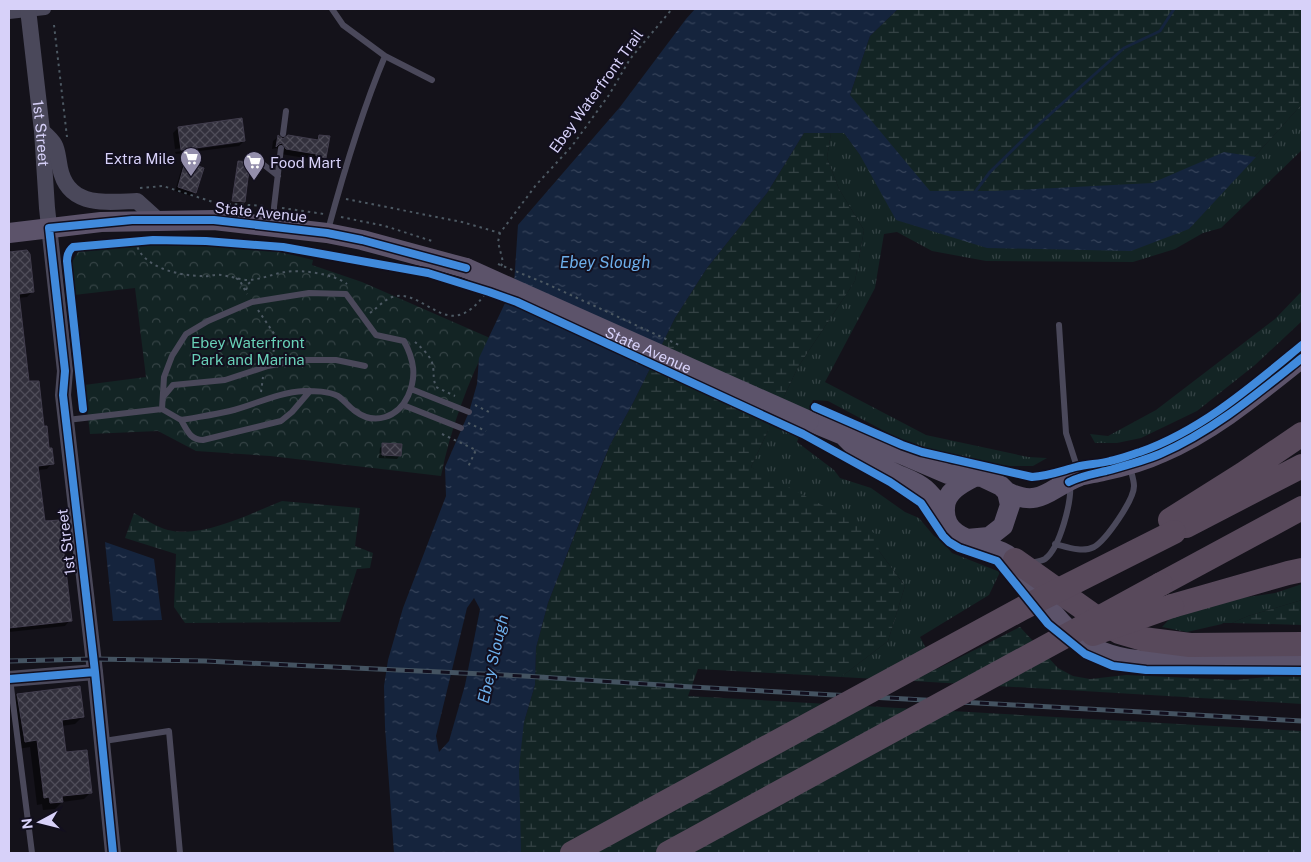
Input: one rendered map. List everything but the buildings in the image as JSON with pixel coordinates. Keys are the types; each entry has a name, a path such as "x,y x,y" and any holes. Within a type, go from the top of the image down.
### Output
{"highway":[{"path":"1172,526 1302,434"},
{"path":"572,853 1029,599 1172,526 1302,466"},
{"path":"668,853 1302,508"},
{"path":"1019,563 1104,623 1119,632 1143,639 1190,645 1302,644"},
{"path":"1044,650 1172,606 1302,570"}],"main road":[{"name":"State Avenue","path":"9,233 101,222 158,220 274,217 330,224 371,242 466,268 843,436 866,439 948,474 974,477"},
{"path":"1302,358 1204,431 1160,454 1075,479 1036,498 1028,499 1007,492 991,480 974,477 955,488 944,506 952,529 958,535 1000,552 1019,563 1029,599 1064,625 1081,641 1102,652 1132,661 1302,662"},
{"name":"State Avenue","path":"843,436 860,453 923,488 932,495 945,513"},
{"path":"967,539 989,537 1002,526 1010,505 1007,492"}],"street":[{"path":"9,13 46,9"},
{"name":"1st Street","path":"28,10 42,131 49,228 65,371 63,396 103,741 113,853"},
{"path":"42,131 55,142 66,185 76,194 88,200 137,201 158,220"},
{"path":"10,679 95,672"}],"lane":[{"path":"332,9 343,26 385,56 432,80"},
{"path":"330,224 349,154 373,84 385,56"},
{"path":"283,134 286,111"},
{"path":"274,217 282,148"},
{"path":"259,162 278,176"},
{"path":"162,409 164,377 172,356 186,334 214,318 252,302 309,293 346,294 376,335 404,341 413,364 414,377 411,389 403,405 393,414 384,418 364,417 354,411 339,397 330,393 310,391 293,392 229,411 181,420"},
{"path":"1019,563 1045,559 1055,544 1067,512 1075,479 1066,433 1059,325"},
{"path":"163,398 173,385 225,380 268,366 298,360 336,360 365,366"},
{"path":"411,389 469,412"},
{"path":"67,420 162,409 181,420 196,440 212,438 281,421 292,412 310,391"},
{"path":"403,405 461,428"},
{"path":"1055,544 1078,550 1093,547 1115,525 1131,496 1134,486 1130,464"},
{"path":"10,679 32,853"},
{"path":"103,741 170,732 180,853"}],"path":[{"path":"54,25 68,140"},
{"path":"134,188 163,186 216,203 274,217 330,224 385,226 438,244"},
{"path":"346,199 462,222 500,233 498,242 503,262 498,271"},
{"path":"136,240 142,255 153,263 166,269 190,275 234,276 240,281 249,297"},
{"path":"246,290 248,284 255,279"},
{"path":"368,314 393,297 408,297 440,312 459,316 466,313 479,301 489,288"},
{"path":"255,306 277,338 272,360"},
{"path":"261,390 262,377"},
{"path":"442,434 476,450 468,467"}],"green space":[{"path":"898,9 1302,9 1302,104 1189,229 1131,251 987,248 896,220 860,155 844,133 831,133 827,158 839,189 864,230 855,281 798,367 751,467 876,534 879,551 905,586 888,641 841,677 698,669 688,696 1302,731 1302,853 511,853 510,792 524,722 535,685 536,648 548,603 610,445 675,318 707,268 767,193 804,133 850,95 870,36"},
{"path":"1302,104 1302,150 1221,228 1203,233 1175,249 1133,262 986,261 932,251 897,232 884,234 875,288 825,382 926,435 1028,457 1047,458 1033,466 1010,466 973,462 905,442 828,401 813,400 797,442 834,470 840,478 871,488 905,512 919,518 952,553 1000,572 989,595 920,637 937,669 913,681 841,677 888,641 905,586 879,551 751,467 798,367 855,281 864,230 839,189 827,158 831,133 844,133 860,155 1189,229"},
{"name":"Ebey Waterfront Park and Marina","path":"130,239 202,240 239,245 313,260 312,265 362,282 490,338 474,371 461,405 441,476 270,456 196,451 158,431 90,434 84,385 146,377 135,288 74,295 71,264 79,250 130,246"},
{"path":"1302,291 1302,321 1255,365 1197,411 1141,438 1117,443 1095,443 1090,434 1108,436 1156,410 1275,319"},
{"path":"282,501 360,508 355,546 373,553 370,568 357,569 340,622 185,623 174,607 176,554 125,538 134,513 168,530 196,531 242,518"},
{"path":"1302,584 1302,600 1248,616 1232,623 1223,623 1187,632 1162,627 1175,613 1227,600 1275,593"},
{"path":"1302,600 1302,625 1232,623 1248,616"},
{"path":"1020,627 1058,668 1073,676 1090,679 1126,675 1235,680 1277,676 1302,677 1302,704 913,681"}],"water":[{"name":"Ebey Slough","path":"695,9 898,9 870,36 850,95 930,191 995,191 1152,183 1224,152 1256,157 1189,229 1131,251 987,248 896,220 860,155 844,133 804,133 767,193 707,268 675,318 610,445 601,467 548,603 536,648 535,685 524,722 519,767 521,853 394,853 385,727 384,686 388,660 403,608 446,496 445,467 469,412 477,384 479,358 514,284 518,225 620,107"},
{"path":"105,542 154,559 162,620 113,621"}],"pier":[{"path":"474,598 480,609 465,685 449,741 439,752 436,736 467,608"}],"waterway":[{"path":"975,192 990,172 1037,126 1124,48 1160,31 1174,9"}],"railway":[{"path":"9,661 94,659 205,661 524,676 1302,721"}],"cycle path":[{"path":"113,853 95,672 63,395 65,371 49,228 132,220 214,220 327,233 362,240 466,268"},
{"path":"83,409 67,261 68,253 73,247 153,240 206,241 283,247 428,273 517,302 803,434 890,482 921,503 949,542 959,548 997,561 1048,624 1085,654 1113,666 1146,670 1302,671"},
{"path":"815,407 922,452 1032,477 1118,459 1163,443 1226,406 1302,345"},
{"path":"1069,482 1147,459 1180,445 1234,411 1302,358"},
{"path":"9,679 95,672"}],"place":[{"name":"Extra Mile","path":"191,177"},
{"name":"Food Mart","path":"254,181"}]}
